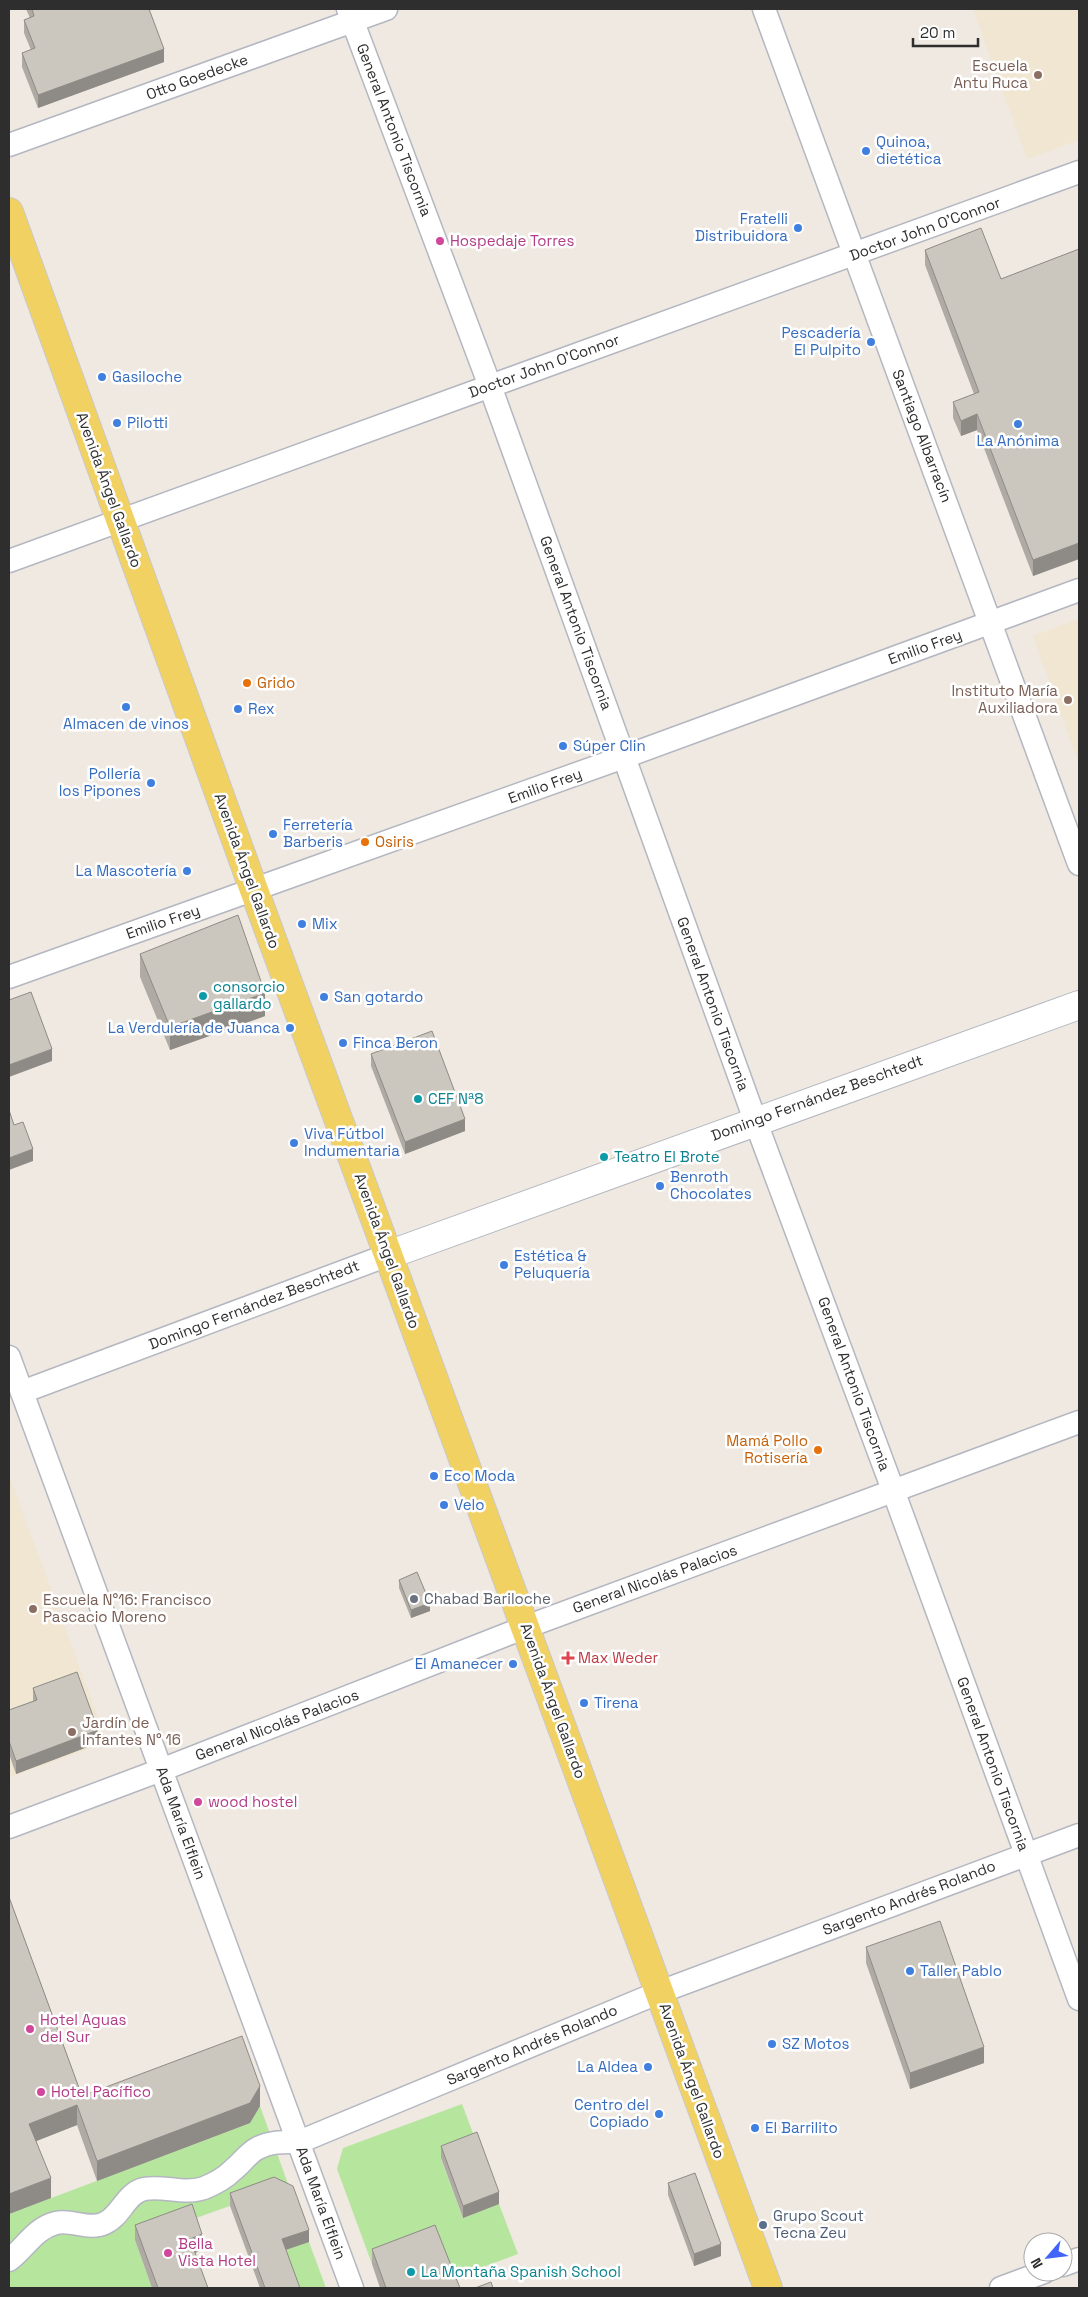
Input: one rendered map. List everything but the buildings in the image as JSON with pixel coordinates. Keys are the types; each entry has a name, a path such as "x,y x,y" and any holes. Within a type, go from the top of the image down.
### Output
{"main road":[{"name":"Avenida Ángel Gallardo","path":"9,212 254,890 768,2288"}],"street":[{"name":"Otto Goedecke","path":"9,145 351,15 386,9"},
{"name":"Santiago Albarracín","path":"764,9 992,622 1079,864"},
{"name":"General Antonio Tiscornia","path":"351,15 490,386 755,1120 893,1490 1079,1999"},
{"name":"Doctor John O'Connor","path":"9,561 1079,172"},
{"name":"Emilio Frey","path":"9,977 624,757 1079,590"},
{"name":"Domingo Fernández Beschtedt","path":"13,1398 388,1255 755,1120 1079,1004"},
{"name":"Ada María Elflein","path":"9,1358 13,1398 161,1770 352,2288"},
{"name":"General Nicolás Palacios","path":"9,1828 526,1627 1079,1422"},
{"name":"Sargento Andrés Rolando","path":"9,2260 46,2227 68,2222 93,2226 104,2224 114,2218 132,2196 141,2190 152,2188 191,2191 204,2188 233,2170 259,2147 282,2142 299,2142 660,1992 1079,1835"},
{"path":"1001,2288 1023,2280"}],"shaded area":[{"name":"Escuela Antu Ruca","path":"973,9 1079,9 1079,140 1027,159"},
{"name":"Instituto María Auxiliadora","path":"1079,619 1079,764 1033,636"},
{"name":"Escuela N°16: Francisco Pascacio Moreno","path":"9,1475 107,1742 9,1778"}],"green space":[{"path":"462,2104 477,2144 441,2159 463,2218 499,2204 518,2254 450,2279 435,2241 372,2264 337,2169 343,2148"},
{"path":"260,2106 293,2198 274,2190 135,2240 152,2288 9,2288 9,2214 250,2123"},
{"path":"309,2242 326,2288 295,2288 282,2251"}],"place":[{"name":"Escuela Antu Ruca","path":"1038,75"},
{"name":"Quinoa, dietética","path":"866,151"},
{"name":"Fratelli Distribuidora","path":"798,228"},
{"name":"Hospedaje Torres","path":"440,241"},
{"name":"Pescadería El Pulpito","path":"871,342"},
{"name":"Gasiloche","path":"102,377"},
{"name":"Pilotti","path":"117,423"},
{"name":"La Anónima","path":"1018,424"},
{"name":"Grido","path":"247,683"},
{"name":"Instituto María Auxiliadora","path":"1068,700"},
{"name":"Almacen de vinos","path":"126,707"},
{"name":"Rex","path":"238,709"},
{"name":"Súper Clin","path":"563,746"},
{"name":"Pollería los Pipones","path":"151,783"},
{"name":"Ferretería Barberis","path":"273,834"},
{"name":"Osiris","path":"365,842"},
{"name":"La Mascotería","path":"187,871"},
{"name":"Mix","path":"302,924"},
{"name":"consorcio gallardo","path":"203,996"},
{"name":"San gotardo","path":"324,997"},
{"name":"La Verdulería de Juanca","path":"290,1028"},
{"name":"Finca Beron","path":"343,1043"},
{"name":"CEF Nª8","path":"418,1099"},
{"name":"Viva Fútbol Indumentaria","path":"294,1143"},
{"name":"Teatro El Brote","path":"604,1157"},
{"name":"Benroth Chocolates","path":"660,1186"},
{"name":"Estética & Peluquería","path":"504,1265"},
{"name":"Mamá Pollo Rotisería","path":"818,1450"},
{"name":"Eco Moda","path":"434,1476"},
{"name":"Velo","path":"444,1505"},
{"name":"Chabad Bariloche","path":"414,1599"},
{"name":"Escuela N°16: Francisco Pascacio Moreno","path":"33,1609"},
{"name":"Max Weder","path":"568,1658"},
{"name":"El Amanecer","path":"513,1664"},
{"name":"Tirena","path":"584,1703"},
{"name":"Jardín de Infantes N° 16","path":"72,1732"},
{"name":"wood hostel","path":"198,1802"},
{"name":"Taller Pablo","path":"910,1971"},
{"name":"Hotel Aguas del Sur","path":"30,2029"},
{"name":"SZ Motos","path":"772,2044"},
{"name":"La Aldea","path":"648,2067"},
{"name":"Hotel Pacífico","path":"41,2092"},
{"name":"Centro del Copiado","path":"659,2114"},
{"name":"El Barrilito","path":"755,2128"},
{"name":"Grupo Scout Tecna Zeu","path":"763,2225"},
{"name":"Bella Vista Hotel","path":"168,2253"},
{"name":"La Montaña Spanish School","path":"411,2272"}]}
